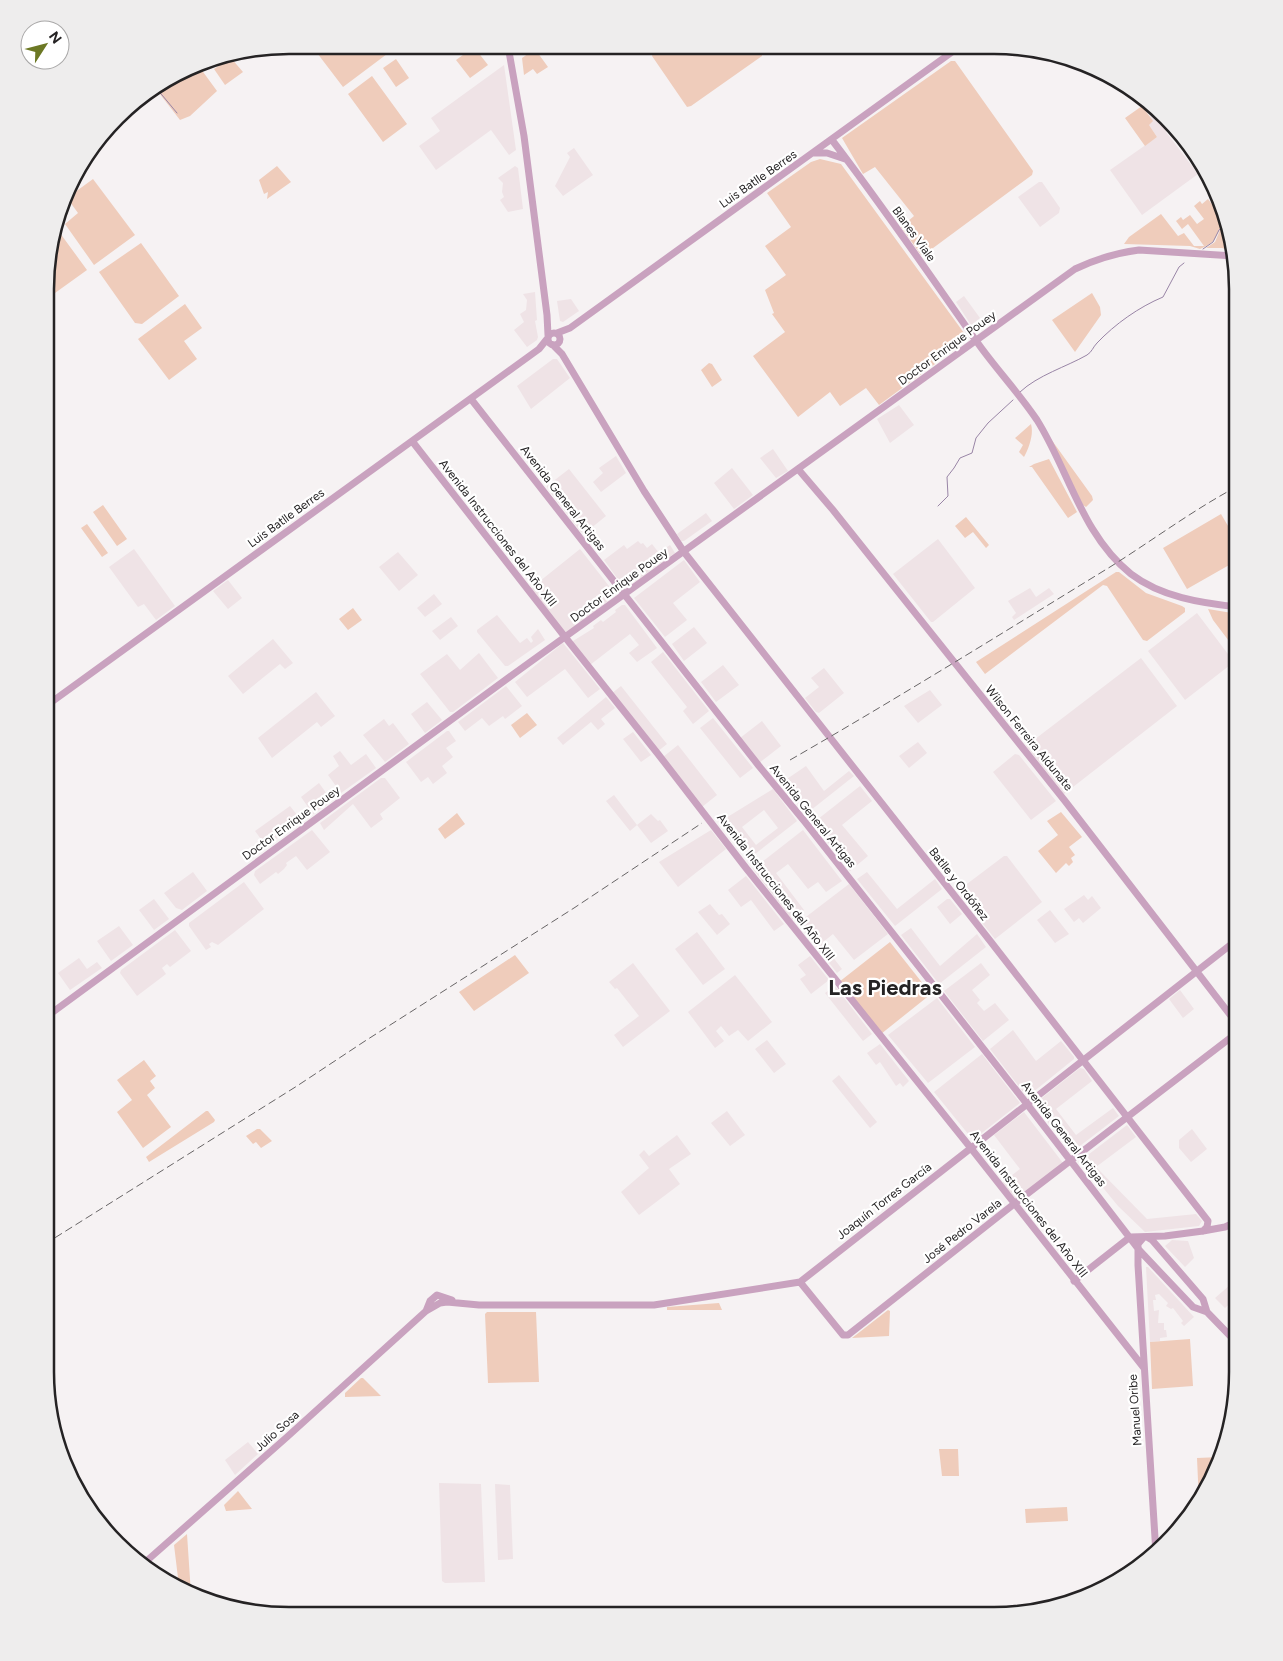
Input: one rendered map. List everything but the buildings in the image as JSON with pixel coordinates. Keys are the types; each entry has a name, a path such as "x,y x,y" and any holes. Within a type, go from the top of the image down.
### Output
{"street":[{"path":"509,54 524,136 548,315 554,339"},
{"name":"Luis Batlle Berres","path":"54,700 949,54"},
{"name":"Blanes Viale","path":"832,140 976,341 1035,418 1099,540 1123,567 1148,584 1177,596 1229,605"},
{"path":"814,153 832,154 848,160"},
{"name":"Doctor Enrique Pouey","path":"54,1011 565,637 1068,275 1091,261 1139,250 1227,256"},
{"name":"Batlle y Ordóñez","path":"554,339 644,492 684,552 1208,1220 1218,1228"},
{"name":"Avenida General Artigas","path":"471,399 1027,1104 1138,1248"},
{"name":"Avenida Instrucciones del Año XIII","path":"412,441 746,868 1144,1368"},
{"name":"Wilson Ferreira Aldunate","path":"798,469 827,502 953,660 1229,1013"},
{"name":"Joaquín Torres García","path":"426,1312 440,1303 447,1302 479,1305 654,1305 800,1282 1229,946"},
{"name":"José Pedro Varela","path":"800,1282 843,1335 848,1335 1014,1204 1229,1039"},
{"path":"1203,1231 1207,1227 1208,1220"},
{"path":"1074,1281 1130,1238 1203,1231 1229,1224"},
{"path":"1138,1265 1144,1254 1152,1252 1155,1245 1165,1236"},
{"path":"1207,1312 1203,1299 1150,1238 1144,1237 1139,1241 1138,1248 1193,1307 1207,1312 1229,1334"},
{"name":"Manuel Oribe","path":"1138,1248 1155,1543"},
{"path":"1186,1299 1196,1290"},
{"name":"Julio Sosa","path":"148,1560 426,1312"}],"shaded area":[{"path":"318,54 387,54 343,87"},
{"path":"464,54 479,54 488,65 470,78 456,60"},
{"path":"528,54 539,54 548,67 537,74 533,69 524,75 522,58"},
{"path":"653,54 762,54 762,56 687,107 652,56"},
{"path":"396,59 409,78 396,87 383,68"},
{"path":"233,61 243,72 225,85 214,69 223,63"},
{"path":"951,61 955,61 1033,171 1032,175 925,254 921,255 901,227 914,216 875,167 863,174 842,138"},
{"path":"504,65 516,150 509,155 491,130 436,170 419,146 440,131 431,118"},
{"path":"202,71 217,91 190,116 180,120 159,93"},
{"path":"372,76 407,124 383,142 348,94"},
{"path":"1142,106 1153,121 1149,125 1157,137 1145,146 1125,118"},
{"path":"1151,114 1168,130 1166,132 1198,174 1142,215 1110,170 1157,137 1148,124 1152,121 1149,116"},
{"path":"574,148 593,175 563,196 555,186 570,157 567,153"},
{"path":"820,159 841,164 964,333 964,339 961,345 879,405 866,388 840,406 830,392 798,417 753,356 785,332 772,314 774,313 765,290 786,275 765,246 791,227 767,193 811,162"},
{"path":"277,166 291,182 267,199 268,192 264,194 259,180"},
{"path":"515,166 518,168 523,209 508,212 500,200 504,197 502,192 503,183 498,178"},
{"path":"93,179 135,235 94,265 65,224 78,213 70,203 75,192"},
{"path":"1039,182 1042,182 1060,208 1059,213 1040,227 1018,197"},
{"path":"1208,199 1215,208 1221,227 1214,240 1207,246 1200,249 1190,246 1124,244 1129,237 1161,214 1178,236 1184,233 1194,246 1204,246 1188,224 1182,229 1176,221 1181,217 1183,220 1190,215 1197,224 1204,219 1194,206 1200,201 1202,204"},
{"path":"1221,229 1226,249 1206,248 1215,242"},
{"path":"60,234 87,270 55,293 54,273"},
{"path":"141,243 179,296 142,324 135,323 99,272"},
{"path":"535,292 537,320 535,321 538,337 537,340 527,347 514,330 524,322 520,314 526,310 527,300 523,294"},
{"path":"1092,293 1100,307 1101,315 1075,352 1052,320"},
{"path":"964,296 980,318 971,325 956,302"},
{"path":"571,299 579,311 563,322 560,321 557,301"},
{"path":"185,304 202,328 184,341 197,359 169,380 138,339"},
{"path":"553,359 557,359 570,378 531,409 517,386"},
{"path":"709,363 712,364 722,380 712,387 701,370"},
{"path":"899,405 914,425 890,443 877,419"},
{"path":"1031,424 1032,432 1024,457 1019,452 1023,445 1015,438"},
{"path":"1043,428 1092,496 1093,500 1086,507 1083,505"},
{"path":"773,449 788,471 776,478 760,458"},
{"path":"616,456 626,473 601,492 593,482 603,473 599,468"},
{"path":"1049,459 1077,512 1068,518 1032,467 1029,467"},
{"path":"732,468 753,495 734,509 714,483"},
{"path":"569,469 606,516 585,533 581,532 547,486"},
{"path":"103,505 127,539 117,546 93,512"},
{"path":"706,513 712,521 684,541 681,541 677,534"},
{"path":"1221,514 1229,528 1229,565 1187,589 1163,548"},
{"path":"966,517 989,545 986,548 973,532 965,538 955,526"},
{"path":"87,524 108,553 102,557 81,528"},
{"path":"938,539 975,588 931,622 893,574"},
{"path":"638,541 647,548 652,544 659,553 662,551 661,549 670,545 675,553 625,589 604,560 624,545 627,549"},
{"path":"134,549 175,606 156,620 144,604 138,607 109,567"},
{"path":"580,549 616,595 566,633 530,589"},
{"path":"398,552 418,575 399,591 379,567"},
{"path":"684,560 700,582 673,603 687,620 665,637 634,598"},
{"path":"1116,572 1119,572 1146,593 1182,606 1185,608 1185,612 1147,641 1143,640 1107,586 1103,585 985,674 976,662"},
{"path":"228,580 242,598 228,609 213,591"},
{"path":"1030,588 1036,597 1049,588 1054,594 1014,620 1012,617 1016,613 1008,601"},
{"path":"434,594 442,604 425,617 417,608"},
{"path":"622,605 625,605 657,648 637,662 629,653 639,645 630,634 590,665 573,644 573,641 594,628 593,626 601,620 603,622"},
{"path":"353,608 362,620 348,630 339,619"},
{"path":"1208,609 1229,612 1229,641 1213,620"},
{"path":"1197,613 1229,655 1229,666 1185,700 1148,651"},
{"path":"497,615 520,643 527,638 531,643 533,641 531,637 538,629 545,640 508,666 505,666 477,632 477,630"},
{"path":"451,617 458,626 440,640 432,631"},
{"path":"694,627 707,643 684,661 672,644"},
{"path":"273,639 293,663 285,669 280,664 243,694 228,676"},
{"path":"563,643 600,689 588,698 565,669 527,697 515,682"},
{"path":"663,652 709,711 693,724 683,711 687,707 651,662"},
{"path":"479,653 498,678 453,712 450,712 420,674 447,654 460,670"},
{"path":"1141,658 1177,706 1064,794 1026,746"},
{"path":"723,665 739,685 716,702 701,682"},
{"path":"824,668 844,693 819,713 816,712 805,698 819,687 811,678"},
{"path":"506,686 522,706 505,719 503,716 489,726 482,718 465,731 458,722"},
{"path":"621,686 667,744 657,752 611,694"},
{"path":"930,690 942,705 918,723 904,706"},
{"path":"316,692 335,716 321,727 317,722 272,758 258,738"},
{"path":"606,697 615,708 601,719 605,724 598,730 591,722 563,745 557,738"},
{"path":"427,702 442,720 425,733 411,714"},
{"path":"527,713 537,725 520,738 511,725"},
{"path":"713,718 753,768 740,778 700,728"},
{"path":"384,719 389,726 393,723 409,744 385,762 363,735"},
{"path":"762,721 781,746 759,763 740,738"},
{"path":"447,731 456,741 446,748 453,757 442,766 447,773 433,784 428,777 421,782 406,762"},
{"path":"633,732 651,755 641,762 623,739"},
{"path":"918,742 927,753 909,768 899,756"},
{"path":"678,745 717,795 702,807 663,757"},
{"path":"340,751 351,765 366,754 376,768 341,793 328,775 339,766 333,756"},
{"path":"1015,754 1019,755 1056,801 1031,820 993,772"},
{"path":"806,766 824,791 849,771 854,776 806,814 781,783"},
{"path":"381,778 385,778 400,798 380,814 383,819 371,828 353,804 324,830 320,823"},
{"path":"319,783 332,801 313,814 301,797"},
{"path":"860,786 872,801 842,825 868,856 850,871 813,823"},
{"path":"773,789 797,821 750,858 721,821","holes":["764,810 778,828 756,845 742,827"]},
{"path":"614,795 637,825 630,831 606,801"},
{"path":"290,806 302,821 266,846 255,831"},
{"path":"1061,812 1082,837 1069,847 1075,855 1071,858 1073,862 1069,866 1066,863 1056,873 1038,851 1058,835 1047,821"},
{"path":"457,813 465,824 445,839 438,829"},
{"path":"651,814 658,821 660,820 668,831 651,843 637,825"},
{"path":"312,830 330,852 307,870 296,856 286,863 287,865 278,874 276,872 260,884 254,875 255,871"},
{"path":"711,830 726,849 678,887 659,862"},
{"path":"803,830 842,881 826,892 818,882 808,889 788,864 776,873 804,910 792,920 753,869"},
{"path":"1004,856 1007,856 1042,902 995,939 959,894 959,890"},
{"path":"193,872 207,891 182,910 176,908 164,893"},
{"path":"867,872 897,909 935,879 942,889 895,926 857,879"},
{"path":"746,876 784,924 774,931 751,900 741,907 728,890"},
{"path":"244,882 264,909 218,945 212,942 209,944 211,947 206,950 189,926 189,923"},
{"path":"849,884 888,934 854,960 833,934 822,943 842,969 837,973 798,923"},
{"path":"1084,895 1088,900 1092,896 1101,908 1083,923 1079,918 1074,922 1064,909"},
{"path":"154,899 169,919 154,930 139,910"},
{"path":"947,899 950,899 962,914 950,924 937,907"},
{"path":"710,904 730,924 717,935 698,912"},
{"path":"1050,910 1069,934 1055,943 1037,920"},
{"path":"119,926 133,945 111,961 97,941"},
{"path":"911,928 940,966 977,934 986,947 939,984 901,935"},
{"path":"175,930 191,951 170,967 167,964 162,968 166,974 137,996 120,973 121,970"},
{"path":"697,932 725,969 703,985 675,949"},
{"path":"890,942 931,994 881,1034 839,982"},
{"path":"515,955 529,973 474,1011 459,992"},
{"path":"810,956 829,980 811,994 800,979 806,975 798,965"},
{"path":"79,958 87,969 97,962 102,968 70,990 58,973"},
{"path":"633,963 670,1011 623,1047 614,1035 639,1016 617,988 615,989 609,982"},
{"path":"981,963 990,975 972,990 980,1000 977,1003 984,1011 995,1003 1009,1020 983,1041 944,991"},
{"path":"735,975 772,1022 748,1041 738,1030 729,1036 721,1026 716,1031 724,1041 715,1048 688,1012"},
{"path":"835,986 872,1034 863,1041 825,993"},
{"path":"1180,990 1194,1009 1183,1018 1169,999"},
{"path":"937,998 975,1047 928,1083 888,1035"},
{"path":"1013,1030 1036,1061 1061,1041 1074,1057 1074,1059 1027,1097 990,1049"},
{"path":"767,1040 786,1064 774,1073 755,1049"},
{"path":"880,1044 909,1081 903,1087 900,1083 896,1086 880,1062 876,1065 867,1053"},
{"path":"982,1054 1020,1103 973,1140 934,1092"},
{"path":"144,1060 156,1076 150,1081 155,1088 147,1095 171,1127 143,1148 117,1112 132,1100 117,1080"},
{"path":"1080,1068 1084,1069 1092,1081 1056,1109 1076,1135 1113,1108 1119,1116 1072,1152 1034,1104"},
{"path":"839,1075 877,1122 870,1128 832,1081"},
{"path":"206,1111 215,1120 214,1122 149,1162 146,1157"},
{"path":"727,1111 745,1135 730,1146 711,1123"},
{"path":"1024,1112 1063,1163 1015,1200 1002,1183 1020,1169 994,1135"},
{"path":"1127,1125 1136,1137 1096,1167 1147,1219 1196,1214 1202,1221 1199,1226 1145,1232 1118,1206 1100,1184 1097,1185 1080,1163 1080,1161"},
{"path":"260,1129 272,1141 261,1148 256,1142 253,1144 246,1136"},
{"path":"1192,1129 1207,1149 1191,1162 1179,1148 1179,1140"},
{"path":"677,1135 691,1154 669,1169 680,1184 639,1215 621,1192 649,1168 639,1155 644,1150 649,1156"},
{"path":"1172,1240 1188,1241 1194,1258 1185,1267 1165,1246"},
{"path":"1146,1267 1194,1317 1184,1326 1181,1323 1183,1321 1173,1308 1171,1309 1166,1306 1168,1303 1159,1294 1155,1295 1156,1300 1153,1300 1154,1311 1159,1310 1158,1323 1164,1323 1167,1337 1160,1338 1160,1341 1150,1342"},
{"path":"1229,1286 1229,1304 1225,1308 1215,1298"},
{"path":"719,1303 722,1310 667,1310 667,1307"},
{"path":"888,1310 890,1311 889,1336 852,1338"},
{"path":"487,1312 536,1312 539,1382 488,1383 485,1314"},
{"path":"1190,1339 1193,1386 1152,1389 1150,1342"},
{"path":"361,1378 381,1396 345,1397 345,1393"},
{"path":"248,1442 258,1454 235,1475 225,1460"},
{"path":"939,1449 958,1449 959,1476 942,1476"},
{"path":"1213,1457 1198,1489 1197,1458"},
{"path":"439,1483 481,1484 485,1582 445,1583 442,1581"},
{"path":"495,1484 510,1485 513,1559 498,1560"},
{"path":"238,1491 252,1509 226,1511 224,1505"},
{"path":"1067,1507 1068,1521 1026,1523 1025,1509"},
{"path":"187,1534 190,1585 178,1580 174,1545"}],"waterway":[{"path":"160,92 177,113"},
{"path":"1203,249 1213,242 1221,228"},
{"path":"1020,392 1044,376 1087,355 1119,323 1136,311 1163,297 1179,267 1184,263"},
{"path":"938,506 948,496 947,477 960,458 972,453 976,438 988,423 1013,400"}],"railway":[{"path":"790,760 991,640 1229,491"},
{"path":"54,1238 297,1086 574,908 702,823"}],"district":[{"name":"Las Piedras","path":"885,987"}]}
